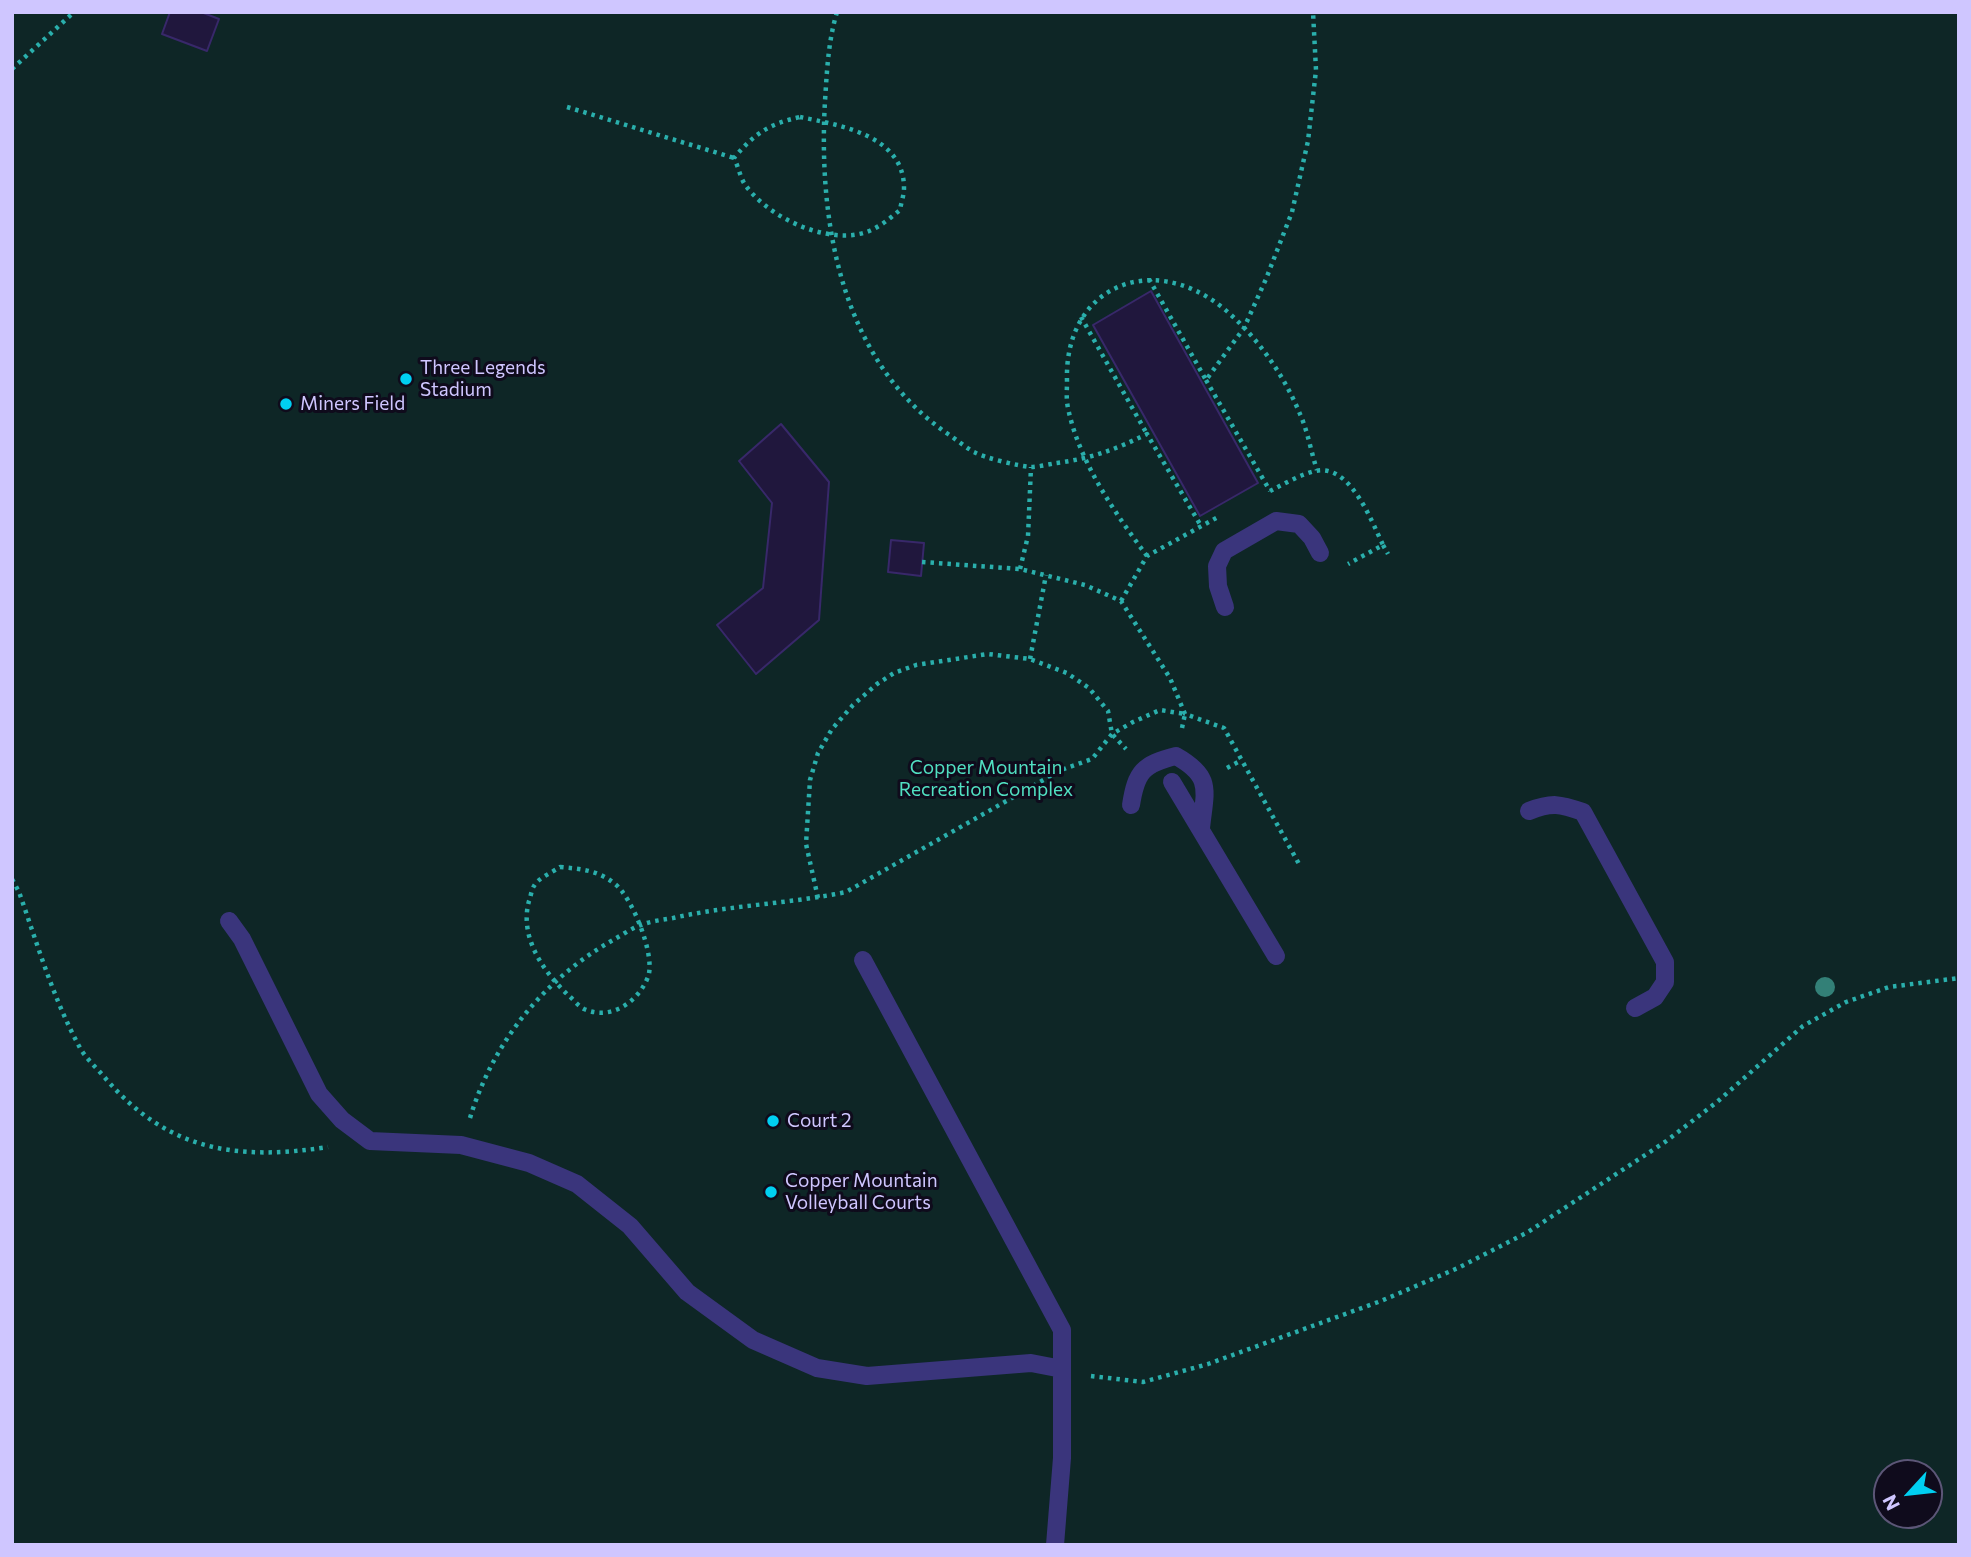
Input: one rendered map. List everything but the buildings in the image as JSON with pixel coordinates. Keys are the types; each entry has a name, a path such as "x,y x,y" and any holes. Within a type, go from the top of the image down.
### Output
{"street":[{"path":"1225,607 1218,586 1217,566 1224,551 1248,536 1276,522 1299,524 1312,538 1320,553"},
{"path":"1131,805 1134,786 1145,768 1176,756 1196,769 1204,779 1201,828"},
{"path":"1172,782 1276,956"},
{"path":"1529,811 1546,804 1562,804 1583,812 1642,919 1665,962 1665,982 1655,997 1635,1008"},
{"path":"229,921 242,939 319,1094 342,1120 370,1141 461,1146 528,1163 578,1184 629,1226 687,1292 753,1339 817,1368 867,1376 1031,1363 1062,1369"},
{"path":"863,960 1062,1330 1062,1458 1055,1545"}],"path":[{"path":"12,69 74,12"},
{"path":"836,12 829,38 824,122 830,234 856,319 882,370 926,419 977,454 1031,467 1086,459 1114,451 1147,434"},
{"path":"1206,380 1244,328 1292,212 1308,141 1316,70 1313,12"},
{"path":"567,107 734,158"},
{"path":"800,117 856,130 880,142 897,162 904,186 900,210 881,226 858,235 830,234 808,229 784,219 764,205 744,182 734,158 760,132 776,122 800,117"},
{"path":"1149,279 1270,491"},
{"path":"1147,556 1115,513 1086,459 1068,407 1066,359 1081,317 1111,291 1132,280 1172,282 1199,293 1223,308 1244,328 1268,356 1300,415 1317,470"},
{"path":"1081,317 1201,526"},
{"path":"1020,569 1029,527 1031,467"},
{"path":"1383,545 1388,554"},
{"path":"922,562 1020,569 1085,585 1121,601 1170,678 1185,714 1176,756"},
{"path":"1030,659 1046,575"},
{"path":"818,898 806,844 810,780 818,753 832,729 853,705 894,673 916,665 988,654 1030,659 1067,674 1089,688 1108,711 1112,734"},
{"path":"461,1146 478,1092 508,1035 554,981 591,953 640,925 702,911 818,898 846,892 1061,770 1092,759 1112,734 1160,710 1185,714 1224,728 1299,864"},
{"path":"560,867 590,869 617,885 640,925 648,948 649,975 627,1006 606,1013 583,1009 554,981 531,947 526,914 534,884 560,867"},
{"path":"12,879 50,980 80,1048 126,1102 173,1134 221,1150 274,1152 370,1141"},
{"path":"1091,1376 1143,1382 1208,1364 1381,1301 1458,1268 1528,1231 1665,1142 1717,1102 1803,1026 1846,1002 1889,987 1959,978"}],"green space":[{"name":"Copper Mountain Recreation Complex","path":"12,12 1959,12 1959,1545 12,1545"}],"place":[{"name":"Three Legends Stadium","path":"406,379"},
{"name":"Miners Field","path":"286,404"},
{"name":"Court 2","path":"773,1121"},
{"name":"Copper Mountain Volleyball Courts","path":"771,1192"}]}
